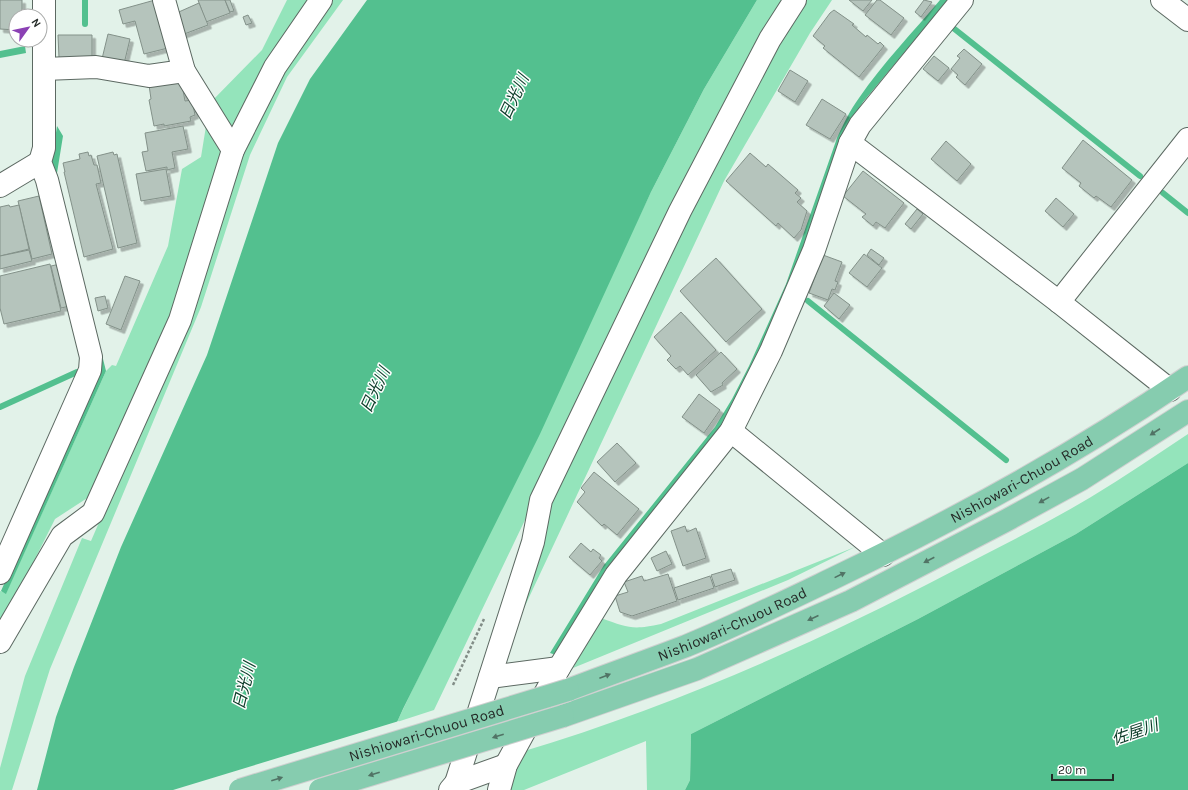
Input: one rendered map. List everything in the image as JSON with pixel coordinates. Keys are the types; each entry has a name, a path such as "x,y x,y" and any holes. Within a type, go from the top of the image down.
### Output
{"main road":[{"name":"Nishiowari-Chuou Road","path":"240,790 568,690 687,646 764,612 883,555 1029,477 1170,390 1188,377"},
{"name":"Nishiowari-Chuou Road","path":"320,790 562,716 697,669 851,600 1007,520 1082,479 1188,411"}],"street":[{"path":"0,573 90,370 91,357 47,180 40,162 44,148 44,0"},
{"path":"164,0 184,71 233,150"},
{"path":"0,642 62,536 93,513 100,499 180,320 233,150 274,66 321,0"},
{"path":"453,786 533,542 540,500 680,211 770,39 794,0"},
{"path":"499,790 506,765 559,668 616,575 730,431 771,351 814,250 850,143 860,125 962,0"},
{"path":"1162,0 1188,20"},
{"path":"44,69 96,67 149,76 184,71"},
{"path":"1059,302 1188,139"},
{"path":"850,143 1059,302 1170,390"},
{"path":"0,186 40,162"},
{"path":"730,431 883,555"},
{"path":"490,677 559,668"},
{"path":"453,786 506,765"}],"shaded area":[{"path":"287,0 314,0 234,133 210,103 262,50"},
{"path":"327,0 343,0 287,77 250,155 201,307 50,669 12,790 0,790 0,768 25,676 82,538 91,541 189,314 239,150 278,69"},
{"path":"757,0 788,0 535,499 434,710 397,722 651,192 704,89"},
{"path":"802,0 832,0 810,33 724,181 510,638 546,510 685,213"},
{"path":"207,120 226,148 173,323 95,493 55,519 0,629 0,591 6,593 106,371 112,365 116,366 168,246 182,169 201,157"},
{"path":"1188,434 1188,463 1076,534 918,619 691,734 690,780 685,790 647,790 646,741 524,790 507,790 521,752 632,715 687,694 741,672 848,624 1057,517 1128,474"},
{"path":"855,547 788,580 573,668 601,618 631,627 644,627 661,624"}],"water":[{"name":"日光川","path":"367,0 757,0 704,89 651,192 540,434 403,709 366,790 37,790 56,717 74,667 121,547 207,355 278,143 310,79"},
{"path":"940,0 948,0 863,102 850,123 792,287 736,402 719,429 606,569 556,655 550,653 604,565 715,427 732,399 749,366 786,284 837,138 847,118 878,72"},
{"path":"15,48 25,48 26,53 0,58 0,51"},
{"path":"57,126 63,136 57,173 106,371 6,594 1,591 97,372 51,166"},
{"name":"佐屋川","path":"1188,463 1188,790 685,790 690,780 691,734 918,619 1076,534"}],"pier":[{"path":"399,721 368,790 173,790"}],"building":[{"path":"0,0 22,0 22,8 8,8 8,30 0,29"},
{"path":"155,0 168,48 144,54 135,21 123,24 119,10"},
{"path":"198,0 225,0 230,13 206,22"},
{"path":"225,0 230,0 234,11 230,12"},
{"path":"849,0 872,0 863,11"},
{"path":"877,0 880,0 904,18 891,35 865,15"},
{"path":"924,0 932,2 921,17 915,12"},
{"path":"199,3 208,25 179,36 172,15"},
{"path":"834,10 854,24 852,25 866,37 867,35 878,44 880,42 884,46 859,77 823,48 825,46 813,36 830,13"},
{"path":"248,15 252,23 246,25 243,17"},
{"path":"108,34 130,39 123,68 101,63"},
{"path":"58,35 92,35 92,58 59,58"},
{"path":"964,49 982,64 965,85 956,77 958,75 951,69 960,58 957,56"},
{"path":"934,56 949,68 938,81 923,69"},
{"path":"790,70 808,81 795,102 778,91"},
{"path":"181,79 185,101 192,100 195,115 190,117 191,121 164,126 164,124 154,126 149,100 151,99 149,85"},
{"path":"822,99 846,114 830,139 806,125"},
{"path":"183,126 188,149 172,152 175,168 167,170 167,167 146,171 142,152 148,151 145,133"},
{"path":"1083,140 1132,180 1111,207 1096,196 1094,198 1079,186 1081,183 1062,168"},
{"path":"946,141 971,164 957,181 931,159"},
{"path":"88,152 89,156 91,155 94,165 97,165 101,183 96,184 113,249 84,257 63,163 80,159 79,154"},
{"path":"113,152 114,155 117,154 137,243 118,248 97,156"},
{"path":"750,153 766,167 768,164 798,190 795,193 801,198 797,202 807,211 801,230 794,238 778,223 776,226 726,181"},
{"path":"166,169 171,196 141,201 136,174"},
{"path":"863,171 904,203 885,228 876,222 873,226 862,217 866,214 843,196"},
{"path":"39,196 52,254 32,259 18,201"},
{"path":"1056,198 1074,214 1063,227 1045,211"},
{"path":"9,205 10,207 19,205 29,249 0,256 0,207"},
{"path":"917,209 923,214 911,229 905,224"},
{"path":"871,249 884,258 879,265 867,255"},
{"path":"29,250 32,261 0,269 0,256"},
{"path":"864,254 882,268 867,287 849,273"},
{"path":"823,255 842,262 835,281 838,282 835,290 832,289 828,300 809,293"},
{"path":"716,258 762,309 726,342 680,291"},
{"path":"50,264 61,311 4,324 0,308 0,276"},
{"path":"60,264 70,306 61,308 51,266"},
{"path":"125,276 140,281 121,330 106,324"},
{"path":"834,293 850,305 839,319 824,306"},
{"path":"105,296 108,308 98,311 95,298"},
{"path":"681,312 716,350 688,375 680,366 676,369 667,360 671,356 654,337"},
{"path":"721,352 737,369 722,383 723,385 711,392 696,375"},
{"path":"699,394 720,410 704,433 682,417"},
{"path":"617,443 636,463 615,482 597,462"},
{"path":"594,472 639,509 617,535 604,524 602,526 577,502 585,492 581,488"},
{"path":"685,526 687,532 696,528 706,558 683,566 671,531"},
{"path":"581,543 591,552 593,549 601,555 599,558 602,561 590,575 569,557"},
{"path":"666,551 672,564 657,571 651,558"},
{"path":"731,569 735,580 715,587 711,575"},
{"path":"668,574 677,601 632,616 620,612 615,596 628,592 624,582 642,576 644,581"},
{"path":"710,576 714,588 678,600 674,588"}],"waterway":[{"path":"85,0 85,24"},
{"path":"952,27 1140,176"},
{"path":"1163,193 1188,213"},
{"path":"808,301 1006,460"},
{"path":"0,407 77,372"}]}
